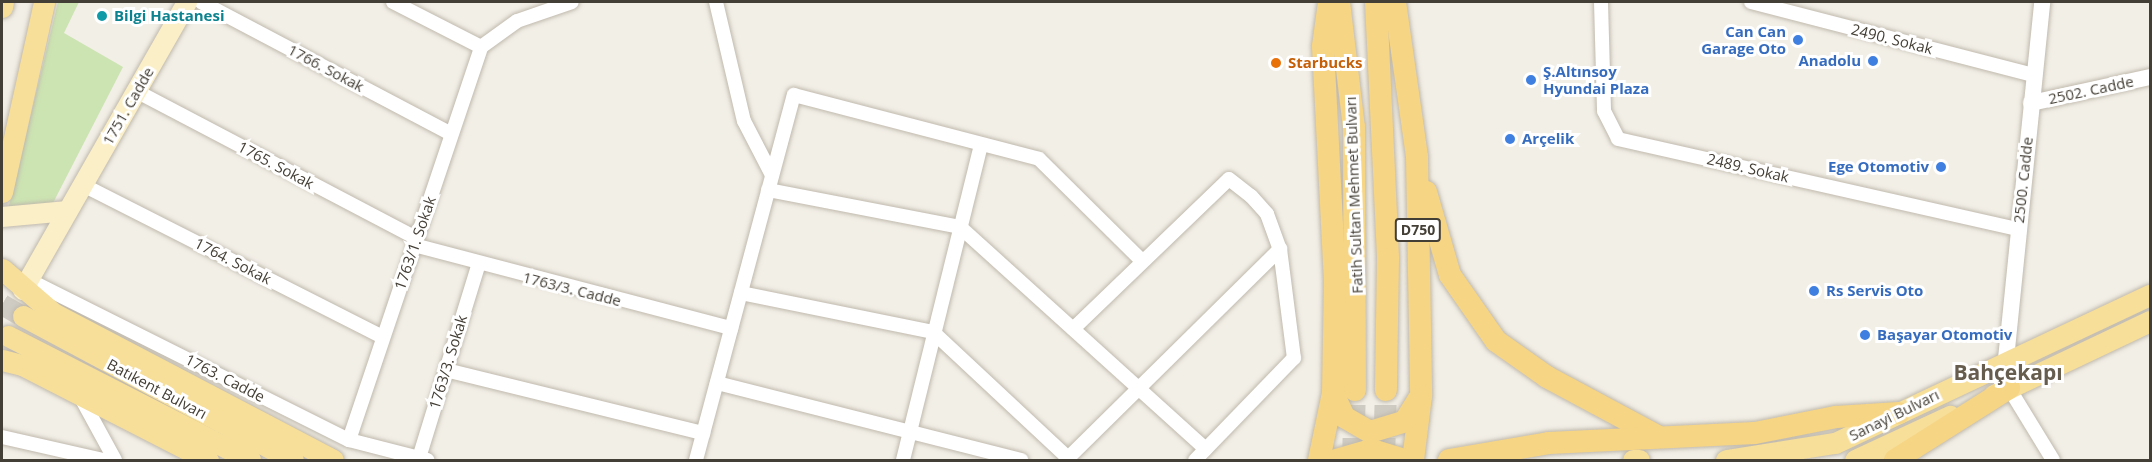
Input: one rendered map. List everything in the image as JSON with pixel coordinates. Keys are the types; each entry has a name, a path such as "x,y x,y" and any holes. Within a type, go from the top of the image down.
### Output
{"highway":[{"path":"1329,2 1323,46 1344,417 1370,432 1405,421 1421,396"},
{"name":"Fatih Sultan Mehmet Bulvarı","path":"1339,2 1354,128 1344,391"},
{"name":"Fatih Sultan Mehmet Bulvarı","path":"1376,2 1388,259 1386,390"},
{"name":"D750","path":"1395,2 1417,157 1421,396 1413,460"},
{"path":"1417,157 1450,275 1496,341 1548,377 1660,438"},
{"path":"1895,460 2009,388"},
{"path":"1319,460 1344,391"},
{"path":"1449,460 1660,438 1755,433 1836,417 1899,414"},
{"path":"1336,460 1372,450 1404,460"}],"main road":[{"path":"2,8 3,2"},
{"path":"2,135 30,2"},
{"path":"2,192 44,2"},
{"name":"1751. Cadde","path":"26,285 187,2"},
{"path":"2,217 68,211"},
{"path":"2,268 26,285 53,313 333,460"},
{"path":"2,293 26,285"},
{"name":"Sanayi Bulvarı","path":"1726,460 1834,443 1899,414 2006,359 2151,295"},
{"name":"Batıkent Bulvarı","path":"23,316 293,460"},
{"name":"Sanayi Bulvarı","path":"1855,460 2151,321"},
{"path":"5,353 208,460"},
{"name":"Batıkent Bulvarı","path":"5,353 250,460"},
{"path":"1633,460 1639,460"}],"street":[{"name":"1766. Sokak","path":"201,2 451,134"},
{"path":"393,2 481,47 518,21 572,2"},
{"path":"716,2 744,121 772,175"},
{"name":"2489. Sokak","path":"1601,2 1604,111 1618,139 2017,229"},
{"name":"2490. Sokak","path":"1751,2 2034,75"},
{"name":"2500. Cadde","path":"2006,359 2017,229 2042,2"},
{"name":"1763/1. Sokak","path":"349,440 481,47"},
{"name":"2502. Cadde","path":"2031,103 2151,77"},
{"name":"1765. Sokak","path":"136,91 415,242"},
{"path":"696,460 794,94 1039,159 1140,259"},
{"path":"903,460 981,144"},
{"path":"1073,329 1140,259 1229,179 1267,214 1280,249 1294,358 1195,460"},
{"name":"1764. Sokak","path":"83,185 383,337"},
{"path":"768,190 960,227 1135,388 1206,449"},
{"name":"1763/3. Cadde","path":"415,242 478,266 732,328"},
{"path":"741,293 933,332 1066,459 1135,388 1280,249"},
{"name":"1763/3. Sokak","path":"423,459 446,370 478,266"},
{"name":"1763. Cadde","path":"26,285 349,440 423,459"},
{"path":"446,370 704,433"},
{"path":"717,382 1021,460"},
{"path":"2009,388 2053,460"},
{"path":"79,394 115,460"},
{"path":"2,437 103,460"}],"green space":[{"path":"58,2 79,2 64,33 123,67 53,203 8,210"}],"tunnel":[{"path":"2,304 23,316"},
{"path":"1353,460 1355,390"},
{"path":"1384,460 1386,390"}],"place":[{"name":"Bilgi Hastanesi","path":"102,16"},
{"name":"Can Can Garage Oto","path":"1798,40"},
{"name":"Anadolu","path":"1873,61"},
{"name":"Starbucks","path":"1276,63"},
{"name":"Ş.Altınsoy Hyundai Plaza","path":"1531,80"},
{"name":"Arçelik","path":"1510,139"},
{"name":"Ege Otomotiv","path":"1941,167"},
{"name":"Rs Servis Oto","path":"1814,291"},
{"name":"Başayar Otomotiv","path":"1865,335"}],"district":[{"name":"Bahçekapı","path":"2008,372"}]}
